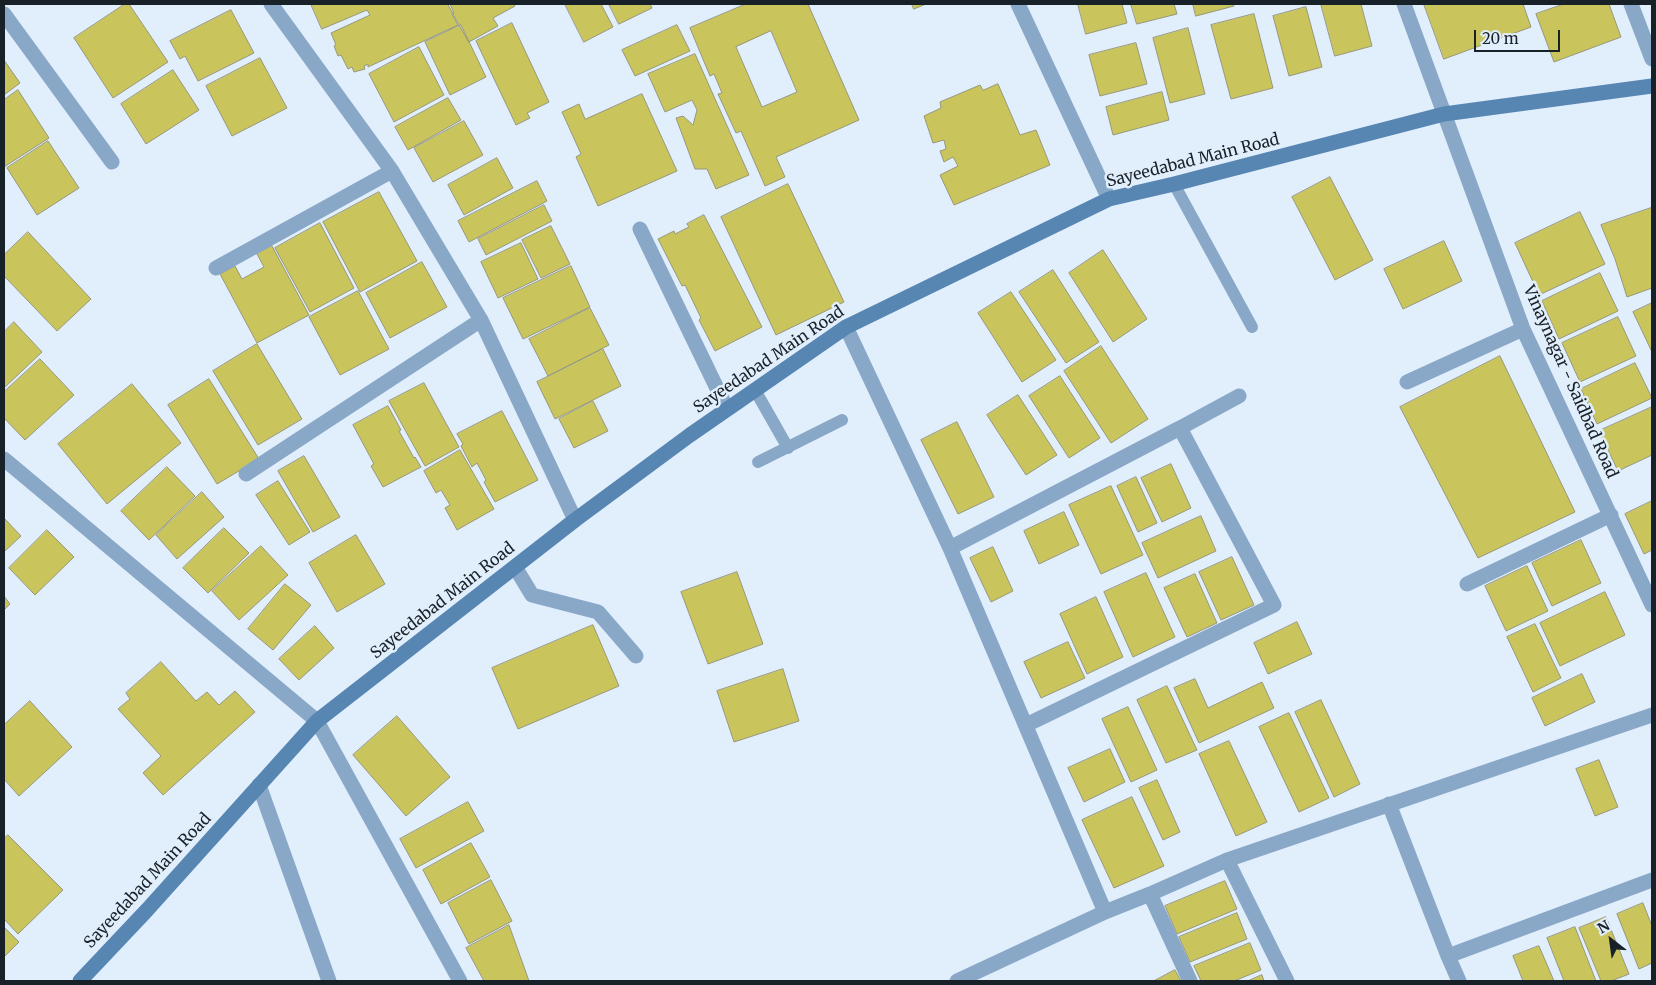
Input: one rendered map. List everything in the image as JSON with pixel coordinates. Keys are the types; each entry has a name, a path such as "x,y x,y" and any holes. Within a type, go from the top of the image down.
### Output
{"main road":[{"name":"Sayeedabad Main Road","path":"80,981 317,722 575,520 726,409 846,327 1109,199 1444,114 1652,86"}],"street":[{"path":"271,4 392,171 481,320 575,520"},
{"path":"1018,4 1109,199"},
{"name":"Vinaynagar - Saidbad Road","path":"1404,4 1523,329 1652,605"},
{"path":"1631,4 1652,59"},
{"path":"4,14 112,162"},
{"path":"216,268 392,171"},
{"path":"640,229 726,409"},
{"path":"246,474 481,320"},
{"path":"846,327 950,548 1105,912"},
{"path":"1407,382 1523,329"},
{"path":"950,548 1239,396"},
{"path":"1026,725 1274,605 1180,428"},
{"path":"6,465 317,722 460,981"},
{"path":"1467,584 1611,516"},
{"path":"515,567 532,595 598,612 636,656"},
{"path":"957,981 1105,912 1227,860 1652,715"},
{"path":"259,785 329,981"},
{"path":"1389,804 1459,981"},
{"path":"1227,860 1287,981"},
{"path":"1448,956 1652,880"},
{"path":"1150,894 1190,981"}],"lane":[{"path":"1174,184 1252,327"},
{"path":"755,390 788,448"},
{"path":"758,462 842,420"}],"building":[{"path":"125,4 129,4 168,62 113,98 74,38"},
{"path":"311,4 450,4 454,13 452,14 458,25 368,67 368,64 364,66 365,69 354,72 352,67 348,69 341,55 338,56 331,33 370,15 367,10 322,29"},
{"path":"448,4 514,4 515,6 493,18 498,26 469,42"},
{"path":"565,4 601,4 613,27 584,42"},
{"path":"609,4 650,4 652,8 619,24"},
{"path":"746,4 808,4 859,120 776,157 785,177 765,186 741,131 736,133 718,94 722,93 714,74 710,76 690,28","holes":["771,31 797,92 762,107 736,47"]},
{"path":"912,4 926,4 914,9"},
{"path":"1078,4 1122,4 1127,23 1086,34"},
{"path":"1131,4 1174,4 1177,14 1137,24"},
{"path":"1193,4 1233,4 1234,6 1196,16"},
{"path":"1321,4 1361,4 1372,46 1335,56"},
{"path":"1424,4 1523,4 1531,27 1444,59"},
{"path":"1564,4 1609,4 1621,37 1554,62 1536,14"},
{"path":"1306,7 1322,67 1289,76 1273,16"},
{"path":"231,10 254,53 198,81 185,56 180,59 170,41"},
{"path":"1254,14 1273,88 1231,99 1211,25"},
{"path":"512,23 549,102 527,113 530,118 516,125 476,41"},
{"path":"461,25 486,77 450,95 425,42"},
{"path":"677,25 690,51 635,76 622,50"},
{"path":"1188,28 1205,94 1170,103 1153,38"},
{"path":"1136,43 1147,84 1100,96 1089,55"},
{"path":"419,47 444,95 394,122 369,74"},
{"path":"695,54 749,175 716,189 707,169 695,169 676,118 683,116 693,125 697,110 692,100 665,112 648,74"},
{"path":"260,58 287,108 232,136 206,86"},
{"path":"4,60 20,83 4,95"},
{"path":"173,70 199,110 146,144 121,104"},
{"path":"998,84 1020,135 1036,130 1050,165 954,205 940,175 958,166 953,157 944,162 940,151 946,149 944,140 933,143 924,116 941,108 940,102 980,85 983,90"},
{"path":"18,90 49,138 4,167 4,100"},
{"path":"1162,92 1169,120 1113,135 1106,107"},
{"path":"642,94 677,171 598,206 576,157 581,154 562,112 579,104 585,119"},
{"path":"448,98 461,120 408,150 395,127"},
{"path":"464,121 483,155 433,182 414,148"},
{"path":"48,141 79,188 37,215 7,168"},
{"path":"497,158 513,188 464,215 448,185"},
{"path":"1330,177 1373,260 1335,280 1292,197"},
{"path":"537,181 547,201 469,242 458,221"},
{"path":"788,184 844,302 776,335 721,217"},
{"path":"379,192 417,261 360,292 323,222"},
{"path":"544,205 552,221 486,255 478,239"},
{"path":"1651,208 1652,288 1627,297 1615,259 1601,225"},
{"path":"1580,212 1605,264 1539,295 1515,243"},
{"path":"704,215 762,327 715,351 699,320 701,318 685,285 682,286 658,239 674,231 675,234 689,227 687,224"},
{"path":"320,223 354,288 310,312 275,248"},
{"path":"551,226 570,264 541,278 522,240"},
{"path":"28,232 91,299 57,331 4,276 4,255"},
{"path":"1444,241 1462,281 1403,309 1384,269"},
{"path":"521,243 538,279 498,298 481,262"},
{"path":"272,246 309,315 257,343 220,274 235,266 242,279 264,267 257,254"},
{"path":"1103,250 1147,319 1113,342 1069,273"},
{"path":"422,262 447,307 390,338 366,293"},
{"path":"571,266 590,307 523,339 503,298"},
{"path":"1053,270 1099,342 1066,363 1019,292"},
{"path":"1600,273 1618,311 1559,339 1542,301"},
{"path":"358,291 389,349 340,375 309,317"},
{"path":"1011,292 1056,360 1022,382 978,313"},
{"path":"1652,303 1652,352 1633,312"},
{"path":"590,308 609,345 548,376 529,339"},
{"path":"1618,317 1636,356 1580,382 1562,343"},
{"path":"14,322 42,352 4,388 4,332"},
{"path":"257,344 302,419 258,445 213,371"},
{"path":"1101,346 1148,419 1111,443 1064,371"},
{"path":"603,349 621,386 555,419 537,382"},
{"path":"1500,356 1575,512 1478,558 1400,407"},
{"path":"40,359 74,395 25,440 4,418 4,392"},
{"path":"1635,363 1652,398 1597,424 1581,389"},
{"path":"1060,376 1100,438 1069,458 1029,396"},
{"path":"209,379 259,459 217,484 168,405"},
{"path":"424,383 459,447 425,466 389,401"},
{"path":"132,384 181,443 107,504 58,444"},
{"path":"1018,395 1057,455 1026,475 987,415"},
{"path":"593,401 608,431 574,448 559,419"},
{"path":"388,406 401,430 399,431 421,467 383,487 371,466 374,464 353,425"},
{"path":"1652,407 1652,455 1618,471 1599,431"},
{"path":"502,411 538,480 495,502 484,482 486,480 477,463 472,467 457,434"},
{"path":"957,422 994,497 958,514 921,440"},
{"path":"460,450 494,509 457,530 445,508 450,505 441,490 436,493 424,471"},
{"path":"304,456 340,517 313,532 278,471"},
{"path":"1171,464 1191,508 1162,522 1141,478"},
{"path":"167,467 195,496 149,540 121,511"},
{"path":"1136,477 1157,523 1138,532 1117,486"},
{"path":"278,481 310,532 289,545 256,495"},
{"path":"1111,486 1143,555 1101,574 1069,505"},
{"path":"202,492 224,517 177,559 156,535"},
{"path":"1652,501 1652,550 1644,554 1625,514"},
{"path":"1064,512 1079,545 1039,564 1024,531"},
{"path":"1201,516 1216,551 1158,578 1142,543"},
{"path":"4,518 21,536 4,552"},
{"path":"224,528 249,553 208,593 183,568"},
{"path":"47,530 74,557 35,595 9,568"},
{"path":"356,535 385,584 337,612 309,563"},
{"path":"1581,540 1601,583 1552,606 1532,563"},
{"path":"261,546 288,575 239,620 212,591"},
{"path":"993,547 1013,591 991,602 970,558"},
{"path":"1232,557 1254,605 1221,620 1199,572"},
{"path":"1527,566 1548,611 1506,631 1485,586"},
{"path":"737,572 763,644 708,664 681,592"},
{"path":"1146,573 1175,637 1133,657 1104,592"},
{"path":"1195,574 1217,623 1187,637 1164,588"},
{"path":"285,584 311,605 273,650 248,629"},
{"path":"1605,592 1625,635 1560,666 1540,623"},
{"path":"4,596 10,604 4,610"},
{"path":"1096,597 1123,657 1087,674 1060,614"},
{"path":"1297,622 1312,654 1268,674 1254,643"},
{"path":"1535,624 1561,678 1533,692 1507,637"},
{"path":"593,625 619,686 518,729 492,668"},
{"path":"315,626 334,648 299,680 279,659"},
{"path":"1068,642 1085,678 1041,698 1024,662"},
{"path":"161,662 196,701 207,692 219,705 235,691 255,712 163,795 143,773 161,756 118,709 130,699 126,693"},
{"path":"783,669 799,721 734,742 717,691"},
{"path":"1582,674 1595,702 1545,726 1532,698"},
{"path":"1195,679 1208,708 1262,682 1274,708 1199,743 1174,688"},
{"path":"1167,686 1197,750 1166,763 1137,700"},
{"path":"1321,700 1360,784 1334,797 1295,712"},
{"path":"30,701 72,747 19,796 4,779 4,725"},
{"path":"1128,707 1157,770 1131,782 1102,719"},
{"path":"1289,713 1329,798 1299,812 1259,727"},
{"path":"397,716 450,777 406,816 353,755"},
{"path":"1229,741 1267,822 1236,836 1199,754"},
{"path":"1110,749 1125,782 1084,802 1068,768"},
{"path":"1599,760 1618,807 1595,816 1576,769"},
{"path":"1157,780 1180,832 1163,840 1139,788"},
{"path":"1132,797 1164,866 1114,888 1082,820"},
{"path":"468,802 484,831 416,868 400,839"},
{"path":"8,835 63,890 18,934 4,919 4,839"},
{"path":"471,843 490,877 441,904 423,870"},
{"path":"491,880 512,921 469,944 448,903"},
{"path":"1225,881 1237,909 1177,934 1165,906"},
{"path":"1643,903 1652,926 1652,963 1639,969 1617,914"},
{"path":"1237,913 1247,939 1190,962 1179,937"},
{"path":"1606,917 1629,974 1611,981 1601,981 1579,928"},
{"path":"509,925 529,981 484,981 466,948"},
{"path":"4,927 19,942 4,957"},
{"path":"1575,927 1596,981 1564,981 1547,938"},
{"path":"1250,943 1261,970 1234,981 1201,981 1194,966"},
{"path":"1539,946 1554,981 1523,981 1513,956"},
{"path":"1175,970 1181,981 1154,981"},
{"path":"1262,975 1264,981 1248,981"}]}
